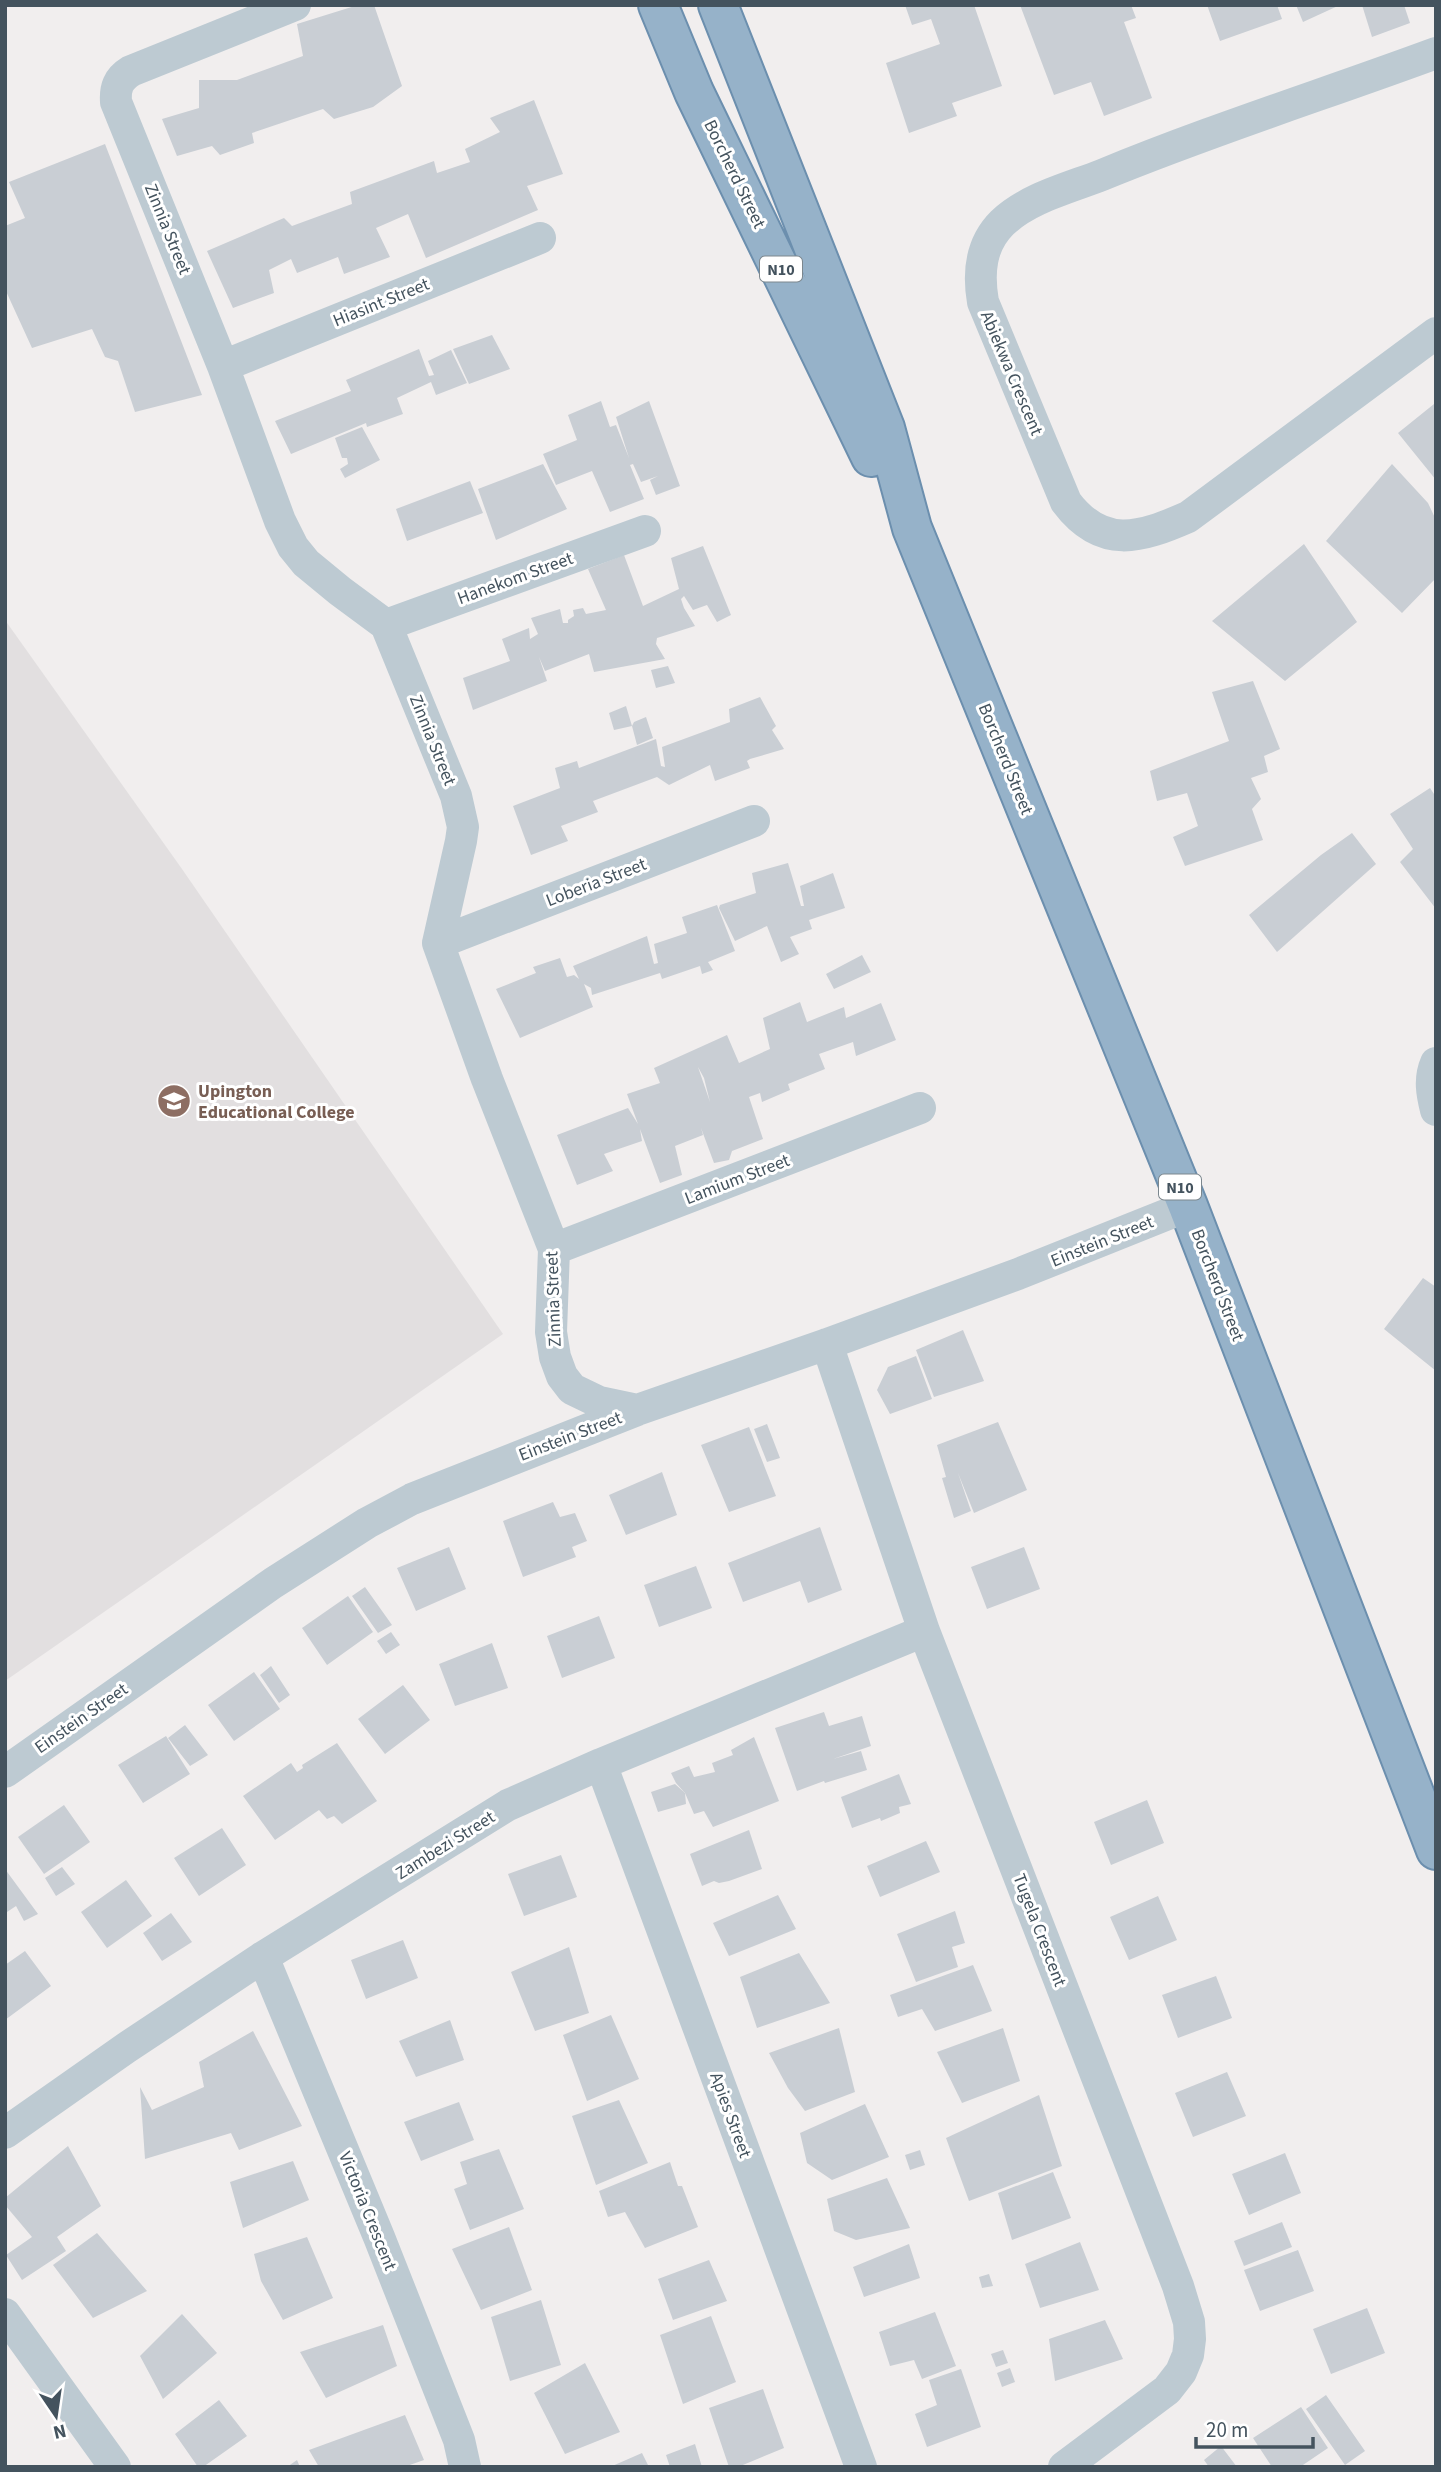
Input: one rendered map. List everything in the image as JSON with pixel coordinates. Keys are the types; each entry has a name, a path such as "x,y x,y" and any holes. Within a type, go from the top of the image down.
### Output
{"highway":[{"name":"Borcherd Street","path":"658,5 695,92 874,464 912,528"},
{"name":"Borcherd Street","path":"718,5 885,428 912,528 1188,1206 1436,1850"}],"street":[{"name":"Zinnia Street","path":"295,5 123,76 116,89 116,102 223,366 279,521 293,547 306,563 386,625 456,796 463,827 438,943 486,1079 554,1249 551,1332 555,1357 562,1376 572,1389 583,1396 637,1410"},
{"name":"Abiekwa Crescent","path":"1436,53 1124,166 1016,211 991,238 983,256 979,278 983,302 1066,502 1078,518 1110,536 1135,536 1158,530 1188,517 1436,333"},
{"name":"Hiasint Street","path":"223,366 540,238"},
{"name":"Hanekom Street","path":"386,625 645,531"},
{"name":"Loberia Street","path":"438,943 754,821"},
{"path":"1436,1063 1432,1072 1432,1094 1436,1110"},
{"name":"Lamium Street","path":"554,1249 920,1108"},
{"name":"Einstein Street","path":"5,1772 273,1583 368,1523 412,1499 637,1410 827,1345 1018,1274 1188,1206"},
{"name":"Tugela Crescent","path":"827,1345 924,1631 1178,2286 1189,2322 1188,2355 1181,2372 1167,2390 1064,2467"},
{"name":"Zambezi Street","path":"5,2133 263,1957 508,1805 924,1631"},
{"name":"Apies Street","path":"601,1764 862,2467"},
{"name":"Victoria Crescent","path":"263,1957 379,2236 459,2440 465,2467"},
{"path":"5,2314 115,2467"}],"shaded area":[{"name":"Upington Educational College","path":"5,620 182,869 503,1334 5,1681"}],"building":[{"path":"358,5 374,5 402,86 373,107 334,119 323,109 252,133 254,143 220,155 212,146 177,156 162,119 199,108 199,80 237,80 303,56 297,24"},
{"path":"905,5 974,5 1002,86 952,103 957,116 909,133 886,63 940,44 931,19 912,25"},
{"path":"1020,5 1131,5 1136,18 1124,22 1152,98 1104,116 1091,82 1054,95"},
{"path":"1207,5 1277,5 1282,19 1220,41"},
{"path":"1296,5 1340,5 1303,22"},
{"path":"1362,5 1404,5 1410,23 1372,37"},
{"path":"534,100 563,174 527,186 538,210 426,258 408,214 376,228 390,257 344,274 338,257 297,273 291,259 269,270 274,293 233,308 207,251 284,218 292,226 352,204 350,192 434,161 437,173 470,162 465,149 500,132 490,118"},
{"path":"105,144 202,395 135,412 118,361 105,357 92,329 32,348 5,289 5,226 25,218 9,182"},
{"path":"492,335 510,369 469,384 453,349"},
{"path":"419,349 429,376 434,375 428,361 451,350 467,383 436,395 431,382 397,398 403,414 367,427 366,423 291,454 275,421 351,391 346,380"},
{"path":"601,401 610,427 616,425 629,458 616,417 649,401 680,486 656,495 650,480 658,476 641,482 633,464 630,465 644,499 610,512 592,471 556,485 543,454 577,440 568,415"},
{"path":"1434,404 1436,407 1436,480 1398,433"},
{"path":"362,427 380,460 345,478 340,469 348,464 347,458 342,458 335,438"},
{"path":"543,464 567,509 496,540 478,489"},
{"path":"1392,464 1428,503 1436,520 1436,578 1402,613 1326,541"},
{"path":"470,481 483,513 407,541 396,509"},
{"path":"1304,544 1357,622 1285,681 1212,621"},
{"path":"703,546 731,615 717,622 707,605 693,610 684,596 681,599 684,608 695,626 657,638 656,644 665,659 594,672 589,654 545,671 539,657 547,681 473,710 463,678 510,661 502,639 529,628 530,639 538,634 531,618 560,609 563,623 568,623 574,616 573,610 583,608 586,614 606,610 588,569 624,555 643,606 679,589 671,558"},
{"path":"668,666 675,683 656,688 651,670"},
{"path":"1253,681 1280,749 1264,756 1268,772 1251,778 1261,799 1252,809 1263,840 1185,866 1173,837 1198,826 1187,793 1157,801 1150,771 1229,741 1212,692"},
{"path":"760,697 776,726 772,730 784,749 750,759 747,761 750,768 715,781 710,765 669,785 657,777 593,801 598,812 561,826 568,841 531,855 513,806 560,788 555,768 577,761 579,768 656,739 661,766 665,767 662,747 730,722 729,709"},
{"path":"626,706 632,726 614,730 609,713"},
{"path":"646,717 653,738 637,745 632,726 634,722"},
{"path":"1430,788 1436,797 1436,909 1400,862 1413,849 1390,814"},
{"path":"1352,833 1376,864 1277,952 1249,915"},
{"path":"788,863 801,906 804,906 800,886 833,873 845,908 809,920 812,929 790,937 799,954 781,962 767,926 735,941 719,908 720,905 756,893 752,873"},
{"path":"717,905 735,951 708,962 713,970 702,974 700,966 662,979 660,973 592,995 591,988 584,984 593,1007 520,1038 496,989 536,973 533,967 560,958 567,977 574,975 579,979 573,966 647,936 654,964 658,963 654,944 687,933 682,917"},
{"path":"862,955 871,972 834,989 826,974"},
{"path":"800,1002 807,1022 844,1007 846,1018 881,1003 896,1040 856,1056 853,1042 819,1054 825,1069 788,1084 790,1090 762,1102 760,1093 749,1097 763,1139 732,1151 729,1160 714,1163 701,1128 703,1135 675,1146 682,1175 660,1183 640,1129 642,1141 604,1154 613,1171 577,1185 557,1135 628,1108 638,1124 627,1094 660,1083 654,1068 727,1035 739,1063 770,1049 763,1018","holes":["698,1067 704,1078 710,1102"]},
{"path":"1423,1278 1436,1287 1436,1371 1384,1329"},
{"path":"963,1330 984,1381 934,1397 916,1350"},
{"path":"916,1356 932,1399 890,1414 877,1390 888,1367"},
{"path":"998,1422 1027,1490 974,1513 958,1473 971,1511 954,1518 942,1478 946,1477 937,1445"},
{"path":"767,1424 780,1458 767,1462 754,1429"},
{"path":"749,1427 776,1496 729,1512 701,1445"},
{"path":"662,1472 677,1515 626,1535 609,1495"},
{"path":"553,1502 560,1517 575,1513 587,1541 572,1547 576,1557 523,1577 503,1521"},
{"path":"820,1527 842,1590 808,1603 800,1581 743,1602 728,1563"},
{"path":"449,1547 466,1589 416,1611 397,1568"},
{"path":"1024,1547 1040,1589 987,1609 971,1567"},
{"path":"696,1566 712,1608 659,1627 644,1585"},
{"path":"365,1587 392,1625 378,1633 352,1596"},
{"path":"348,1596 373,1632 327,1665 302,1628"},
{"path":"599,1616 615,1658 562,1678 547,1636"},
{"path":"391,1632 400,1645 386,1654 377,1641"},
{"path":"492,1643 508,1688 455,1706 439,1664"},
{"path":"271,1666 290,1695 279,1703 260,1675"},
{"path":"254,1672 280,1709 234,1741 208,1705"},
{"path":"403,1685 430,1720 385,1754 358,1719"},
{"path":"824,1712 829,1726 862,1716 871,1746 833,1759 861,1751 867,1770 797,1791 775,1728"},
{"path":"185,1725 208,1755 190,1766 168,1738"},
{"path":"166,1736 190,1774 143,1803 118,1765"},
{"path":"754,1737 779,1801 713,1827 704,1811 694,1814 685,1793 671,1773 689,1766 694,1777 715,1772 712,1763 733,1755 731,1750"},
{"path":"337,1743 377,1801 342,1824 334,1816 327,1819 319,1810 275,1840 243,1796 291,1763 297,1772 303,1768 302,1765"},
{"path":"899,1774 911,1804 899,1807 900,1813 881,1821 880,1818 852,1828 841,1797"},
{"path":"675,1784 685,1793 686,1804 658,1812 651,1792"},
{"path":"1147,1800 1164,1843 1111,1865 1094,1822"},
{"path":"64,1805 90,1842 44,1874 18,1837"},
{"path":"222,1828 246,1865 199,1896 174,1858"},
{"path":"749,1830 762,1869 729,1881 714,1881 702,1886 690,1854"},
{"path":"926,1841 940,1872 880,1897 867,1866"},
{"path":"561,1855 577,1897 524,1916 508,1874"},
{"path":"62,1867 75,1884 56,1896 45,1878"},
{"path":"5,1869 38,1914 24,1921 16,1906 7,1912"},
{"path":"126,1880 152,1916 107,1948 81,1912"},
{"path":"778,1895 796,1929 729,1956 713,1923"},
{"path":"1158,1896 1177,1940 1129,1960 1110,1917"},
{"path":"955,1911 965,1943 952,1947 958,1967 916,1982 897,1934"},
{"path":"171,1913 192,1942 162,1961 143,1933"},
{"path":"403,1940 418,1978 366,1999 351,1960"},
{"path":"569,1947 589,2013 535,2031 511,1972"},
{"path":"25,1951 51,1986 5,2020 5,1965"},
{"path":"799,1953 830,2003 757,2028 740,1977"},
{"path":"973,1965 992,2011 935,2031 922,2009 898,2017 890,1995"},
{"path":"1216,1976 1232,2018 1178,2038 1162,1995"},
{"path":"611,2015 639,2079 587,2101 563,2035"},
{"path":"450,2020 464,2060 416,2077 399,2041"},
{"path":"839,2028 855,2092 805,2111 788,2088 769,2053"},
{"path":"1003,2028 1020,2081 962,2103 937,2052"},
{"path":"253,2031 302,2126 239,2150 231,2133 145,2159 140,2087 152,2110 204,2087 199,2062"},
{"path":"1227,2072 1246,2116 1193,2137 1175,2093"},
{"path":"1039,2095 1062,2166 969,2201 946,2138"},
{"path":"619,2100 648,2163 596,2185 572,2116"},
{"path":"459,2102 474,2140 421,2161 404,2122"},
{"path":"865,2104 889,2157 832,2180 807,2163 800,2133"},
{"path":"68,2146 101,2206 57,2237 66,2251 22,2280 6,2255 32,2237 5,2205 5,2198"},
{"path":"499,2149 524,2209 470,2230 454,2189 467,2184 460,2162"},
{"path":"920,2150 925,2165 910,2170 905,2155"},
{"path":"1285,2153 1301,2193 1249,2215 1232,2174"},
{"path":"293,2161 309,2200 243,2228 230,2182"},
{"path":"670,2162 678,2186 682,2186 698,2227 645,2248 625,2212 608,2217 599,2191"},
{"path":"1053,2172 1071,2218 1012,2240 998,2193"},
{"path":"887,2178 910,2228 856,2240 834,2231 827,2199"},
{"path":"1282,2222 1292,2247 1244,2266 1234,2241"},
{"path":"509,2227 532,2290 481,2310 452,2249"},
{"path":"97,2233 147,2291 93,2318 53,2265"},
{"path":"307,2237 333,2298 283,2320 261,2281 254,2254"},
{"path":"1080,2242 1099,2290 1040,2308 1025,2264"},
{"path":"909,2244 920,2278 864,2297 853,2267"},
{"path":"1298,2250 1314,2291 1260,2311 1244,2270"},
{"path":"709,2260 727,2301 673,2320 658,2279"},
{"path":"989,2274 993,2286 982,2288 979,2277"},
{"path":"541,2300 561,2365 510,2381 491,2317"},
{"path":"1367,2308 1385,2353 1331,2374 1313,2329"},
{"path":"935,2312 956,2366 922,2379 914,2360 890,2366 879,2332"},
{"path":"182,2314 217,2353 163,2399 140,2356"},
{"path":"711,2316 736,2382 683,2404 660,2335"},
{"path":"1105,2320 1123,2359 1055,2381 1049,2339"},
{"path":"383,2325 397,2366 326,2398 300,2352"},
{"path":"1003,2350 1008,2363 996,2367 991,2354"},
{"path":"585,2363 620,2432 565,2454 534,2393"},
{"path":"1010,2368 1015,2382 1002,2387 997,2373"},
{"path":"961,2369 981,2427 927,2447 915,2414 937,2405 929,2380"},
{"path":"763,2389 784,2448 738,2467 729,2467 709,2408"},
{"path":"1326,2395 1365,2451 1345,2465 1306,2409"},
{"path":"219,2400 247,2436 203,2467 198,2467 175,2434"},
{"path":"1301,2407 1328,2448 1300,2467 1272,2467 1253,2438"},
{"path":"405,2415 424,2460 404,2467 319,2467 309,2450"},
{"path":"695,2444 702,2467 670,2467 666,2455"},
{"path":"1221,2446 1237,2467 1209,2467 1204,2460"},
{"path":"642,2453 649,2467 610,2467"},
{"path":"297,2460 300,2467 287,2467"}],"place":[{"name":"Upington Educational College","path":"174,1101"}]}
